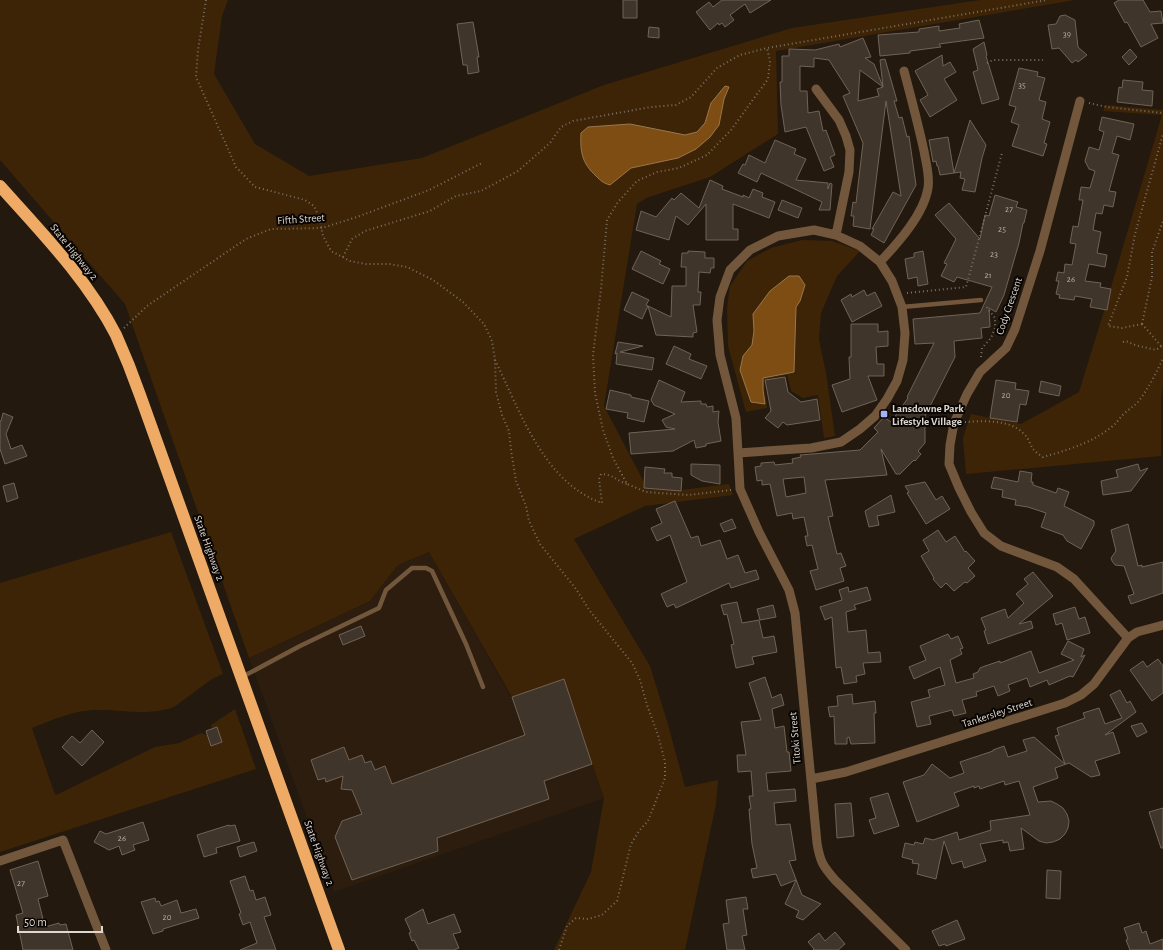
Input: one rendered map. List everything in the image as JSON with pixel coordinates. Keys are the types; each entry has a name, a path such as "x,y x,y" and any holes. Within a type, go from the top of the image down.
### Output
{"highway":[{"name":"State Highway 2","path":"0,186 60,253 83,282 116,335 140,395 339,950"}],"street":[{"path":"880,262 900,241 913,222 928,188 928,171 925,156 904,71"},
{"path":"816,89 839,120 850,150 849,172 836,235"},
{"name":"Cody Crescent","path":"1080,101 1040,251 1015,329 1006,348 980,372 967,394 954,423 950,445 949,464 971,512 984,533 1001,546 1057,567 1074,579 1128,638"},
{"name":"Titoki Street","path":"738,453 812,448 841,442 860,429 875,416 887,399 903,360 905,333 902,307 892,281 880,262 860,246 836,235 814,230 778,236 750,250 730,270 720,297 717,320 720,355 736,418 740,489 744,501 790,590 795,613 817,843 820,859 835,880 906,950"},
{"name":"Tankersley Street","path":"811,779 846,772 1065,703 1081,695 1094,684 1128,638 1138,632 1163,625"},
{"path":"0,861 62,840 106,950"}],"lane":[{"path":"902,307 981,300"},
{"path":"242,677 300,646 379,608 386,590 412,568 426,568 432,571 466,644 483,687"}],"path":[{"path":"206,0 198,50 196,77 236,167 255,187 305,200 314,206 320,217 323,236 331,251 350,262 389,264 407,267 433,280 463,302 484,324 492,341 495,359 496,392 502,415 509,431 516,481 526,506 529,521 540,544 576,589 590,611 632,663 640,680 658,735 664,762 665,778 648,821 639,831 631,844 617,901 602,915 588,919 576,918 571,922 567,926 559,950"},
{"path":"343,257 352,239 365,231 430,210 456,196 481,191 518,171 550,143 561,127 573,120 651,107 676,105 691,97 717,68 740,55 767,48 1047,0"},
{"path":"627,484 613,458 603,430 595,393 593,354 601,290 607,220 618,202 637,181 657,172 679,168 707,155 731,130 768,79 770,61 767,48"},
{"path":"987,63 992,60 1043,60"},
{"path":"1080,101 1107,107 1163,113"},
{"path":"1142,324 1122,328 1108,326 1128,277 1135,234 1163,134"},
{"path":"897,294 966,287 1002,153"},
{"name":"Fifth Street","path":"136,318 147,306 246,239 271,229 322,228 357,218 429,190 482,163"},
{"path":"1142,324 1152,277 1152,252 1163,221"},
{"path":"980,372 982,348 991,338 995,328 995,318 981,300"},
{"path":"1123,342 1126,341 1135,345 1156,350 1162,347 1142,324"},
{"path":"954,423 983,421 1017,427 1024,434 1034,451 1043,457 1088,442 1115,424 1124,413 1137,403 1163,358"},
{"path":"495,359 529,433 552,467 569,484 590,499 602,504 599,479 601,474 611,475 621,482 646,492 688,495 740,489"}],"shaded area":[{"path":"0,0 228,0 222,16 214,74 255,144 309,176 422,158 604,85 792,28 980,0 1075,0 776,51 778,134 710,177 646,198 637,204 604,406 644,482 681,490 729,484 733,495 645,506 574,539 650,666 685,787 718,780 716,804 685,950 554,950 591,872 604,798 564,680 512,697 429,552 398,565 370,601 249,658 125,304 0,160"},
{"path":"725,86 729,87 724,99 719,125 710,137 696,149 678,158 631,168 610,185 599,179 585,162 581,146 581,133 588,127 630,124 685,135 697,132 705,123 711,103"},
{"path":"1106,105 1163,110 1163,383 1161,400 1161,456 966,474 963,438 971,414 1021,424 1079,392 1162,115 1103,111"},
{"path":"802,240 832,241 860,251 837,276 821,313 819,340 826,373 835,436 824,438 818,395 803,398 791,391 787,375 764,380 767,408 746,412 728,346 727,308 730,286 747,261 771,248"},
{"path":"789,276 799,276 805,285 800,301 796,307 794,372 763,378 765,404 751,402 740,370 743,356 752,345 754,331 753,314 770,291"},
{"path":"171,532 223,674 212,679 174,707 164,710 154,712 94,710 78,712 62,716 32,728 54,792 56,795 155,747 179,743 201,733 207,735 211,746 222,742 217,727 212,729 211,725 235,709 256,769 0,852 0,583"},
{"path":"429,552 511,697 564,679 604,798 334,892 249,658 370,601 398,565"}],"building":[{"path":"623,0 637,0 637,18 623,18"},
{"path":"722,0 771,0 750,13 745,4 730,15 734,20 725,27 722,23 719,25 718,23 710,30 696,12 709,2 713,7"},
{"path":"1119,0 1143,0 1150,12 1161,11 1163,23 1151,24 1158,38 1141,47 1114,3"},
{"path":"1065,15 1075,20 1078,47 1087,55 1078,62 1076,60 1072,63 1059,48 1052,49 1048,25 1056,24 1060,16"},
{"path":"979,20 984,38 939,44 941,47 910,51 910,53 880,56 878,35 919,32 919,29 939,26 939,31 960,28 959,24"},
{"path":"473,22 479,57 477,57 479,72 468,74 467,65 463,65 457,24"},
{"path":"649,27 659,28 659,38 648,37"},
{"path":"863,38 871,57 865,58 874,64 883,87 880,60 885,59 897,101 894,101 899,118 902,117 907,137 909,136 916,185 884,243 871,235 874,229 872,229 893,192 901,196 886,101 870,229 853,226 854,216 851,216 853,202 856,203 863,143 843,96 850,93 829,60 814,58 814,67 800,66 800,91 807,91 808,113 819,111 823,131 826,130 835,155 830,157 834,167 824,171 806,127 785,132 781,105 780,82 782,82 782,56 789,56 789,49 815,50 839,44 840,47","holes":["860,70 883,87 877,89 879,96 858,101"]},
{"path":"984,42 986,56 999,99 982,104 973,72 978,70 973,49"},
{"path":"1130,49 1137,57 1129,65 1122,57"},
{"path":"942,55 943,66 950,62 956,72 944,79 957,100 930,117 920,100 928,95 915,71"},
{"path":"1019,68 1038,72 1037,76 1045,78 1039,100 1046,102 1042,119 1050,122 1044,143 1047,144 1043,156 1012,146 1019,125 1011,122 1016,107 1009,105"},
{"path":"1123,80 1143,82 1142,90 1153,91 1152,106 1117,102 1119,87 1122,88"},
{"path":"1102,117 1134,124 1130,140 1117,136 1112,153 1119,155 1109,191 1116,192 1113,207 1104,205 1102,214 1096,213 1093,230 1101,232 1097,253 1107,255 1105,267 1089,264 1085,281 1101,283 1100,287 1111,289 1107,310 1090,307 1092,299 1075,296 1074,300 1059,298 1060,295 1056,294 1059,281 1056,281 1058,272 1064,273 1065,264 1072,265 1076,244 1070,243 1073,226 1078,227 1083,200 1079,200 1081,187 1090,188 1095,171 1089,169 1085,161 1089,147 1099,150 1104,132 1099,130"},
{"path":"970,120 986,145 975,192 962,190 965,179 960,178 961,172 954,173"},
{"path":"948,137 954,173 940,175 936,161 933,162 929,140"},
{"path":"775,140 796,149 794,154 806,159 796,180 828,183 828,189 830,183 832,184 830,210 819,210 822,202 761,173 757,182 738,173 743,164 745,165 749,155 765,163"},
{"path":"710,180 723,186 722,189 743,197 743,195 749,198 753,189 763,193 762,197 775,202 769,218 733,204 733,229 738,229 738,240 706,240 706,204 688,225 676,216 669,240 636,230 641,211 656,217 672,198 674,200 681,193 699,208"},
{"path":"995,195 1018,202 1016,207 1027,210 1004,295 996,312 989,308 990,327 981,328 982,338 954,341 955,357 925,416 925,443 918,451 921,454 915,461 914,460 900,474 896,474 881,449 887,475 825,480 833,516 828,517 837,554 841,553 846,566 840,568 844,581 816,590 810,571 818,569 812,545 807,546 805,536 808,536 804,517 793,519 792,513 777,516 770,484 762,485 762,480 757,481 755,467 761,466 761,463 774,462 775,465 793,463 792,459 801,457 800,455 860,450 878,432 874,428 884,417 891,422 908,398 907,397 934,343 915,344 913,319 980,313 992,287 957,277 954,282 941,276 947,264 944,263 956,239 935,215 949,203 980,239 985,215 989,216","holes":["804,477 806,493 786,497 783,479"]},
{"path":"782,200 802,208 798,218 778,210"},
{"path":"641,251 661,261 659,264 670,269 663,284 632,269"},
{"path":"688,251 705,252 705,258 714,258 714,268 711,268 710,273 699,272 698,292 701,292 700,305 693,305 697,332 693,333 693,337 656,335 648,306 642,319 624,310 632,292 649,300 646,305 671,317 672,286 686,286 686,267 681,267 682,253 688,253"},
{"path":"923,251 928,284 918,286 917,277 908,279 905,259 914,257 914,253"},
{"path":"864,290 867,296 875,292 882,306 852,322 841,300 851,294 852,297"},
{"path":"851,324 878,324 878,332 888,331 888,346 876,347 877,364 884,364 884,376 868,376 877,400 842,412 832,385 850,379 849,357 851,357"},
{"path":"618,342 643,346 620,352 654,358 652,370 616,364 617,353 615,354"},
{"path":"674,346 691,354 689,359 707,366 701,379 666,364"},
{"path":"785,377 788,392 801,402 817,399 820,420 787,425 783,422 778,428 765,418 771,411 765,380"},
{"path":"659,380 685,392 681,402 701,401 701,404 706,404 707,407 713,406 713,412 719,411 718,422 721,441 696,448 694,440 673,451 631,454 629,433 675,429 666,427 662,420 675,414 654,405 651,400"},
{"path":"996,380 1016,383 1015,389 1029,391 1026,405 1020,404 1017,422 990,418"},
{"path":"1041,381 1061,386 1059,396 1039,392"},
{"path":"610,390 649,401 644,422 627,418 628,413 606,409"},
{"path":"3,413 13,417 6,434 11,449 22,445 27,456 5,464 0,449 0,421"},
{"path":"691,464 720,465 720,484 702,481 691,475"},
{"path":"1138,464 1140,471 1148,468 1131,491 1103,495 1101,481 1118,477 1116,470"},
{"path":"645,467 665,469 664,473 672,473 672,477 682,478 681,491 644,488"},
{"path":"1020,471 1032,473 1031,482 1033,482 1033,485 1056,493 1058,488 1069,492 1064,506 1094,521 1094,525 1081,549 1067,541 1063,535 1041,527 1046,513 1028,507 1015,505 1016,500 1002,497 1003,490 991,488 994,477 1018,482"},
{"path":"925,482 936,500 942,496 950,509 926,524 907,493 909,492 905,486"},
{"path":"14,483 18,498 7,502 3,486"},
{"path":"891,495 895,512 877,516 879,525 869,527 865,511"},
{"path":"675,501 691,538 698,536 701,546 720,540 727,559 738,555 745,573 756,570 759,579 731,588 729,583 676,608 674,604 667,607 661,594 687,582 670,535 657,541 651,528 662,523 656,509"},
{"path":"732,519 736,528 724,532 720,524"},
{"path":"1128,524 1138,566 1142,565 1142,567 1163,562 1163,593 1131,604 1128,596 1134,594 1124,566 1115,565 1111,558 1116,551 1111,530"},
{"path":"938,530 946,542 955,536 965,552 966,551 975,561 968,568 975,576 954,591 946,583 941,588 933,579 934,578 921,556 929,551 923,540"},
{"path":"1033,572 1053,596 1019,624 1031,621 1033,628 988,644 984,631 986,630 981,618 1005,609 1008,618 1024,603 1016,594 1028,584 1024,579"},
{"path":"848,587 849,592 867,587 871,600 854,605 856,609 846,612 848,632 866,630 868,653 880,652 881,662 863,663 865,674 856,676 857,682 844,684 841,667 836,668 832,617 825,620 820,607 842,600 839,590"},
{"path":"737,602 742,623 759,620 763,638 774,636 777,652 752,657 754,664 736,668 731,645 734,644 727,614 724,615 721,605"},
{"path":"773,605 776,617 760,620 757,609"},
{"path":"1075,607 1079,619 1085,617 1090,633 1067,640 1062,623 1056,625 1053,614"},
{"path":"361,626 365,636 343,645 339,635"},
{"path":"948,634 951,639 958,636 963,648 960,649 962,654 950,660 956,683 974,678 973,674 978,672 980,668 1000,661 1000,663 1031,651 1039,673 1074,660 1061,654 1068,641 1084,649 1081,657 1085,655 1073,677 1070,676 1049,685 1047,680 1030,687 1027,678 1008,685 1010,691 998,696 994,686 976,692 977,696 962,700 966,713 954,716 952,710 929,716 931,724 917,727 911,702 930,697 928,690 945,685 940,667 914,679 909,667 926,660 920,646"},
{"path":"1158,659 1163,666 1163,693 1152,701 1130,670 1143,661 1147,667"},
{"path":"765,677 772,698 781,694 784,705 772,709 775,728 784,726 791,771 766,773 768,791 795,789 796,801 774,803 776,825 790,824 796,860 789,861 802,895 821,904 803,920 796,917 799,911 785,904 796,880 781,886 776,874 753,878 751,869 757,868 752,844 749,809 751,809 749,796 753,796 751,771 738,772 737,755 746,755 741,722 761,720 749,683"},
{"path":"564,679 592,764 544,781 549,799 437,838 438,851 352,880 335,837 342,821 362,814 352,790 341,789 343,776 326,782 325,778 318,780 311,760 344,747 349,760 362,755 365,763 371,761 375,770 385,766 392,784 525,735 512,697"},
{"path":"1120,690 1127,703 1130,701 1136,712 1105,735 1113,732 1120,753 1095,761 1100,775 1091,777 1069,763 1055,768 1058,778 1033,787 1038,802 1051,801 1063,808 1067,814 1069,821 1068,828 1060,839 1046,843 1039,841 1021,828 1024,849 1010,851 1008,842 1003,843 1003,840 980,844 986,861 964,868 962,861 952,864 944,841 936,879 917,874 919,864 912,863 913,860 902,857 905,843 914,845 915,842 923,844 925,838 933,840 957,832 959,840 991,830 990,821 1030,815 1019,781 1005,785 1004,781 980,789 979,786 974,788 974,786 954,793 959,806 917,822 903,782 924,775 932,764 950,778 964,773 960,762 1004,746 1008,757 1027,751 1023,740 1034,737 1065,764 1055,736 1059,735 1057,728 1085,718 1083,713 1099,708 1105,724 1122,718 1110,695"},
{"path":"852,694 853,704 875,701 875,743 851,744 849,737 847,738 847,744 835,744 834,716 830,717 828,707 838,706 837,696"},
{"path":"1142,723 1147,732 1137,737 1131,726"},
{"path":"217,727 222,742 211,746 206,731"},
{"path":"92,730 104,742 82,766 62,747 72,736 80,743"},
{"path":"888,793 899,826 874,834 869,820 876,818 870,798"},
{"path":"851,803 854,836 837,838 835,804"},
{"path":"1163,808 1163,848 1161,848 1149,812"},
{"path":"143,822 149,840 133,845 135,850 122,855 119,846 109,850 94,842 100,831 106,834"},
{"path":"229,825 235,825 240,841 216,848 217,853 204,857 197,835"},
{"path":"254,842 257,851 240,857 237,847"},
{"path":"38,861 48,896 38,899 45,927 59,923 60,925 66,924 73,950 23,950 16,915 23,913 10,870"},
{"path":"1047,870 1061,871 1060,899 1046,898"},
{"path":"245,876 250,891 253,890 256,900 265,897 271,915 264,917 276,950 240,950 257,943 250,922 243,925 239,914 241,913 230,881"},
{"path":"746,897 748,909 743,909 747,935 742,936 745,950 727,950 723,924 729,923 726,900"},
{"path":"155,898 156,902 159,901 161,906 177,900 181,913 196,909 199,918 163,929 163,931 153,934 141,902"},
{"path":"423,909 428,924 454,914 461,932 453,934 459,948 454,950 419,950 414,940 412,941 409,933 411,932 405,919"},
{"path":"957,920 965,939 946,946 945,944 939,946 932,931"},
{"path":"1139,923 1142,933 1146,931 1150,944 1163,939 1163,950 1130,950 1126,940 1128,939 1124,928"},
{"path":"835,932 845,944 838,950 813,950 814,949 808,942 819,933 825,941"}],"place":[{"name":"Lansdowne Park Lifestyle Village","path":"884,414"}]}
